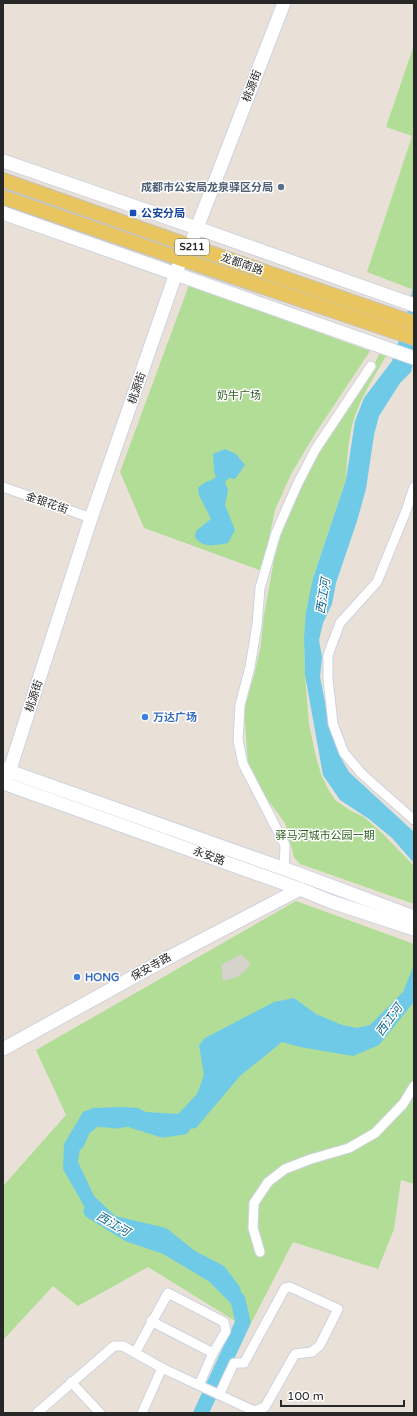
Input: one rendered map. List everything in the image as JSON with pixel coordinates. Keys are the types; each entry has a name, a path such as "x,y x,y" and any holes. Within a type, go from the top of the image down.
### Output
{"main road":[{"name":"龙都南路","path":"3,180 414,323"},
{"name":"龙都南路","path":"3,197 414,338"}],"street":[{"name":"桃源街","path":"5,776 91,518 181,259 190,246 284,3"},
{"path":"3,161 414,305"},
{"path":"3,213 414,358"},
{"path":"284,870 285,845 243,764 238,740 240,705 250,667 257,625 260,588 276,533 297,485 315,450 371,366"},
{"name":"金银花街","path":"3,487 91,518"},
{"path":"414,487 406,511 377,582 340,623 328,655 328,679 333,724 344,753 362,774 414,820"},
{"path":"5,776 284,870 414,917"},
{"name":"永安路","path":"5,776 300,888 332,902 414,929"},
{"name":"保安寺路","path":"3,1049 166,959 300,888"},
{"path":"260,1252 253,1228 254,1203 268,1182 285,1169 311,1159 349,1148 375,1133 403,1104 414,1086"},
{"path":"42,1411 71,1382 114,1346 123,1346 162,1368 202,1387 217,1394 254,1411 265,1407 295,1354 312,1352 320,1345 338,1309 290,1287 285,1288 244,1364 234,1363 217,1394"},
{"path":"135,1353 151,1321 168,1293 224,1322 226,1331 213,1353 202,1387"},
{"path":"151,1321 213,1353"},
{"path":"142,1413 162,1368"},
{"path":"71,1382 100,1413"}],"green space":[{"path":"414,45 414,290 367,272 412,136 386,127"},
{"name":"奶牛广场","path":"189,285 370,351 315,434 291,474 275,510 262,571 144,528 120,472"},
{"name":"驿马河城市公园一期","path":"379,354 386,356 363,396 353,422 347,458 346,480 313,578 304,637 305,675 309,724 321,774 327,787 335,800 351,811 364,817 414,866 414,904 300,864 294,857 285,823 265,796 248,764 244,710 261,645 264,615 276,549 296,495 338,420 368,379"},
{"path":"296,901 414,944 414,1184 401,1180 394,1229 378,1269 293,1242 248,1329 148,1267 78,1306 53,1286 4,1339 3,1186 66,1115 36,1050"}],"shaded area":[{"path":"241,954 251,964 237,977 223,981 221,965"}],"water":[{"path":"414,283 414,359 411,372 400,383 379,416 374,435 366,489 336,583 332,604 323,623 319,640 322,657 320,677 330,728 342,760 349,772 414,832 414,863 392,838 369,819 340,800 323,775 305,675 304,637 306,612 313,578 346,480 355,421 364,398 392,361 405,322"},
{"path":"225,449 236,454 245,465 235,479 229,478 225,482 228,490 225,505 235,530 228,543 206,545 198,541 195,537 196,531 211,519 199,495 198,488 202,484 216,477 214,471 213,454"},
{"path":"414,965 414,1002 379,1045 353,1056 300,1047 282,1042 240,1076 196,1128 170,1132 138,1120 111,1123 87,1123 81,1140 78,1162 94,1196 115,1216 166,1228 195,1251 224,1266 240,1287 243,1304 218,1276 200,1272 173,1251 88,1213 63,1169 64,1144 83,1112 93,1108 122,1107 138,1108 146,1112 178,1114 197,1094 204,1075 199,1045 205,1038 274,1002 294,998 316,1014 342,1025 357,1028 370,1025 403,992"}],"waterway":[{"name":"西江河","path":"77,1143 83,1129 95,1119 118,1121 128,1119 163,1130 183,1127"},
{"name":"西江河","path":"91,1211 130,1235 166,1247 213,1275 238,1300 243,1322 201,1413"}],"place":[{"name":"成都市公安局龙泉驿区分局","path":"281,187"},
{"name":"公安分局","path":"133,213"},
{"name":"万达广场","path":"145,717"},
{"name":"HONG","path":"77,977"}]}
